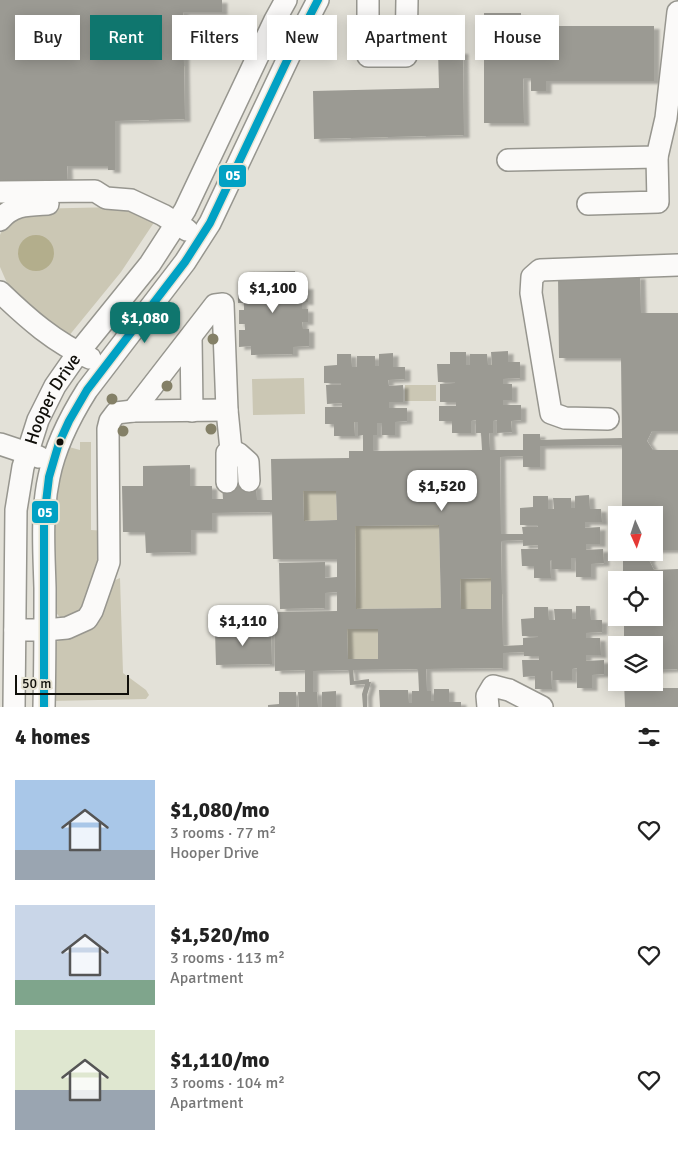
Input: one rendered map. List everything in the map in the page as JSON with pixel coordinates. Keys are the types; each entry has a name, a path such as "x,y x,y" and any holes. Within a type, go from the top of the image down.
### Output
{"street":[{"name":"Hooper Drive","path":"14,707 16,510 18,489 38,420 51,395 78,353 150,264 185,210 286,0"},
{"name":"Hooper Drive","path":"44,707 43,514 53,462 73,412 87,390 174,276 210,223 292,50 318,0"},
{"path":"368,0 368,56 406,56 407,0"},
{"path":"588,204 658,202 657,157 666,118 675,56 678,12"},
{"path":"508,160 657,157"},
{"path":"0,192 95,191 106,198 131,200 163,215 200,238"},
{"path":"0,220 6,212 22,205 99,203 106,198"},
{"path":"608,418 565,418 551,413 531,293 532,277 540,270 678,264"},
{"path":"0,292 25,316 64,345 106,365"},
{"path":"133,411 215,305 223,304 227,410 231,450"},
{"path":"191,337 192,411"},
{"path":"15,630 67,628 87,620 92,611 109,562 108,429 110,420 116,413 133,411 227,410"},
{"path":"0,444 53,462"},
{"path":"231,450 248,462 249,481"},
{"path":"227,482 227,453 231,450"},
{"path":"488,707 487,696 493,686 509,690 542,707"}],"shaded area":[{"path":"118,207 140,212 155,221 121,272 68,337 32,310 7,283 0,267 0,235 2,230 28,209","holes":["18,252 54,252 47,266 36,270 25,266"]},
{"path":"36,235 49,240 54,253 49,266 36,271 23,266 18,253 23,240"},
{"path":"304,378 305,414 253,415 252,379"},
{"path":"405,385 436,385 436,401 405,401"},
{"path":"80,442 91,442 91,530 106,531 84,609 71,617 63,618 60,617 54,607 55,497 69,447 80,450"},
{"path":"303,491 336,491 337,520 304,521"},
{"path":"439,525 441,608 356,609 355,526"},
{"path":"120,578 123,673 146,690 149,695 146,699 51,701 54,645 61,639 84,632 93,627 111,582"},
{"path":"491,578 491,609 461,609 460,579"},
{"path":"347,629 378,629 378,659 348,659"}],"building":[{"path":"0,0 222,0 222,12 183,12 183,15 172,15 172,60 184,60 185,119 115,121 115,170 108,170 108,166 67,166 68,188 0,189"},
{"path":"484,13 521,13 521,15 484,15"},
{"path":"559,26 654,26 654,81 546,81 546,91 531,91 531,78 523,78 524,123 484,123 484,60 559,60"},
{"path":"438,60 463,60 464,135 314,139 313,91 439,88"},
{"path":"295,271 296,287 308,286 308,302 302,302 302,309 308,309 308,322 302,322 303,329 309,329 309,346 293,347 293,354 251,355 251,346 239,347 239,330 245,330 245,324 239,324 239,310 244,310 244,303 238,303 238,287 248,287 248,272"},
{"path":"640,276 641,313 678,313 678,431 652,431 647,441 653,450 678,450 678,550 663,550 663,506 622,506 622,445 540,446 540,467 523,467 523,456 500,457 501,534 523,534 522,527 538,527 537,525 520,525 520,508 533,507 533,496 548,496 548,509 554,509 553,498 571,498 571,508 575,508 575,496 589,495 590,509 601,509 602,522 585,522 585,528 600,527 600,544 586,544 586,550 603,549 604,563 591,564 591,577 576,577 576,558 571,558 571,569 552,569 552,560 550,560 551,578 534,578 534,566 522,566 521,549 538,549 538,545 523,546 523,540 501,541 503,646 523,645 523,638 538,637 522,636 521,619 534,618 534,607 548,607 549,620 555,620 554,609 572,609 572,619 576,619 576,606 590,606 591,620 602,620 602,632 586,633 586,638 600,638 601,655 586,655 586,661 604,660 604,674 592,675 592,688 577,688 577,668 572,669 572,680 553,680 553,671 551,671 552,689 535,689 535,676 523,677 522,660 539,660 539,656 524,656 524,652 503,653 503,668 426,669 427,691 431,691 431,701 434,701 434,689 449,689 449,702 461,702 461,707 380,707 379,690 408,690 409,703 412,703 412,691 419,691 418,669 353,670 354,681 369,679 369,682 371,682 367,695 367,707 363,707 362,694 365,684 350,685 349,670 313,671 313,692 317,692 318,707 299,707 298,692 305,692 305,670 275,671 274,612 337,611 337,592 325,593 325,608 280,609 279,563 325,562 325,578 337,577 337,559 273,559 272,512 212,513 212,530 191,530 191,552 146,553 145,532 123,532 122,486 143,486 143,466 190,465 190,486 212,486 212,499 223,499 222,485 256,485 257,500 272,500 271,459 349,458 349,451 363,451 363,435 358,436 358,422 354,422 355,436 334,436 334,424 325,424 325,407 342,407 342,403 327,404 326,385 341,385 341,383 324,383 324,366 337,365 337,354 351,354 352,367 357,367 357,356 375,356 375,366 379,366 379,354 393,353 393,367 405,367 405,379 388,380 389,386 403,385 403,402 389,402 389,408 407,408 407,421 395,422 395,435 382,435 382,423 377,423 377,435 373,435 373,451 482,450 481,433 476,433 476,420 471,421 471,433 452,433 452,421 439,421 439,406 456,406 456,402 440,402 440,384 455,383 438,382 437,364 450,364 450,352 466,352 466,365 470,365 470,354 487,354 488,365 492,365 491,352 508,351 508,362 520,362 520,378 503,379 503,384 512,384 512,400 503,400 503,405 521,405 521,420 511,421 512,432 497,433 497,420 493,421 493,433 489,433 490,450 523,450 523,434 540,434 540,440 622,438 621,358 559,358 558,277","holes":["303,491 336,491 337,520 304,521","439,525 441,608 356,609 355,526","491,578 491,609 461,609 460,579","347,629 378,629 378,659 348,659"]},
{"path":"623,561 650,561 654,570 678,569 678,669 663,670 663,636 624,636 624,626 663,626 663,571 623,571"},
{"path":"227,628 271,630 272,664 216,665 215,631 227,631"},
{"path":"663,688 678,688 678,707 625,707 624,691 663,691"},
{"path":"336,691 336,707 322,707 322,692"},
{"path":"279,692 296,692 296,707 268,707 268,705 279,704"}],"transit line":[{"name":"05","path":"44,707 44,519 49,477 59,443 87,390 185,262 210,223 292,50 318,0"}]}
